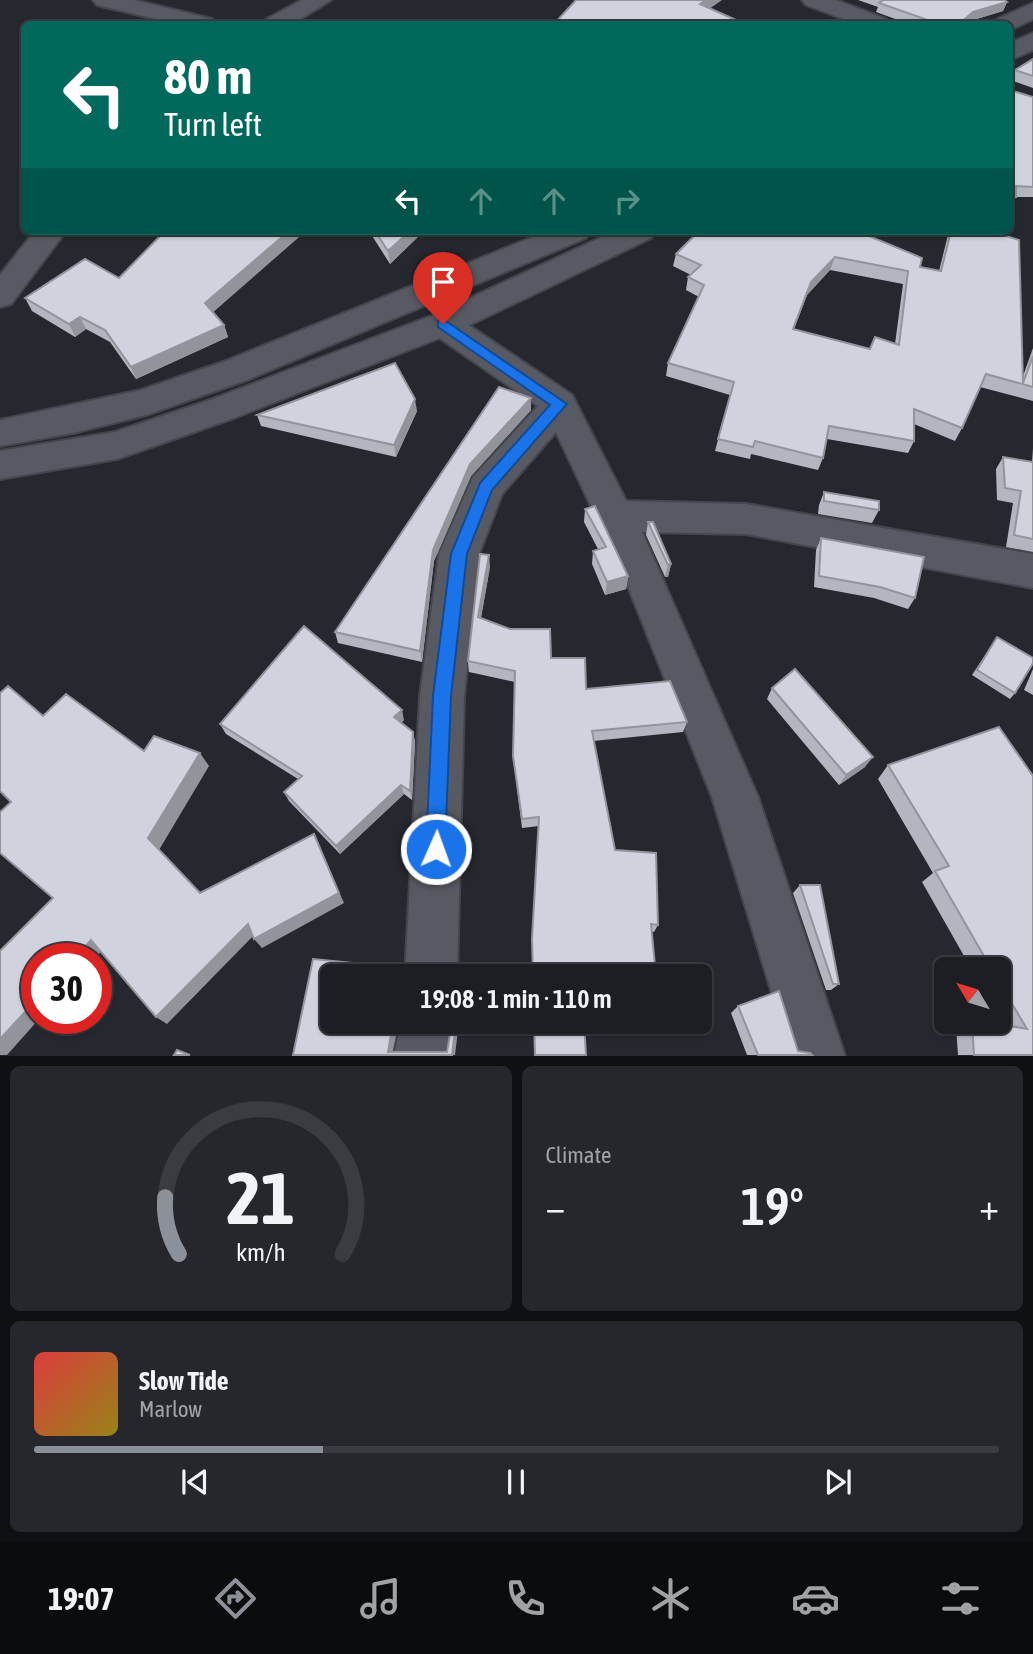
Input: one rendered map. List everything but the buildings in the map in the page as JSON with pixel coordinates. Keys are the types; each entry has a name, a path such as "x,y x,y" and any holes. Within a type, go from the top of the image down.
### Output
{"street":[{"path":"105,0 192,21"},
{"path":"280,21 319,0"},
{"path":"814,0 870,21"},
{"path":"1012,21 1033,10"},
{"path":"1013,51 1033,40"},
{"path":"0,296 48,235"},
{"path":"0,433 74,420 146,402 234,372 565,235"},
{"path":"0,465 117,444 222,410 443,324 632,235"},
{"path":"443,324 560,404 643,574 735,797 818,1055"},
{"path":"431,964 442,696 459,554 486,487 560,404"},
{"path":"615,516 747,519 1033,571"},
{"path":"421,1055 425,1034"}],"route":[{"path":"436,849 442,696 459,554 486,487 560,404 443,324"}]}
